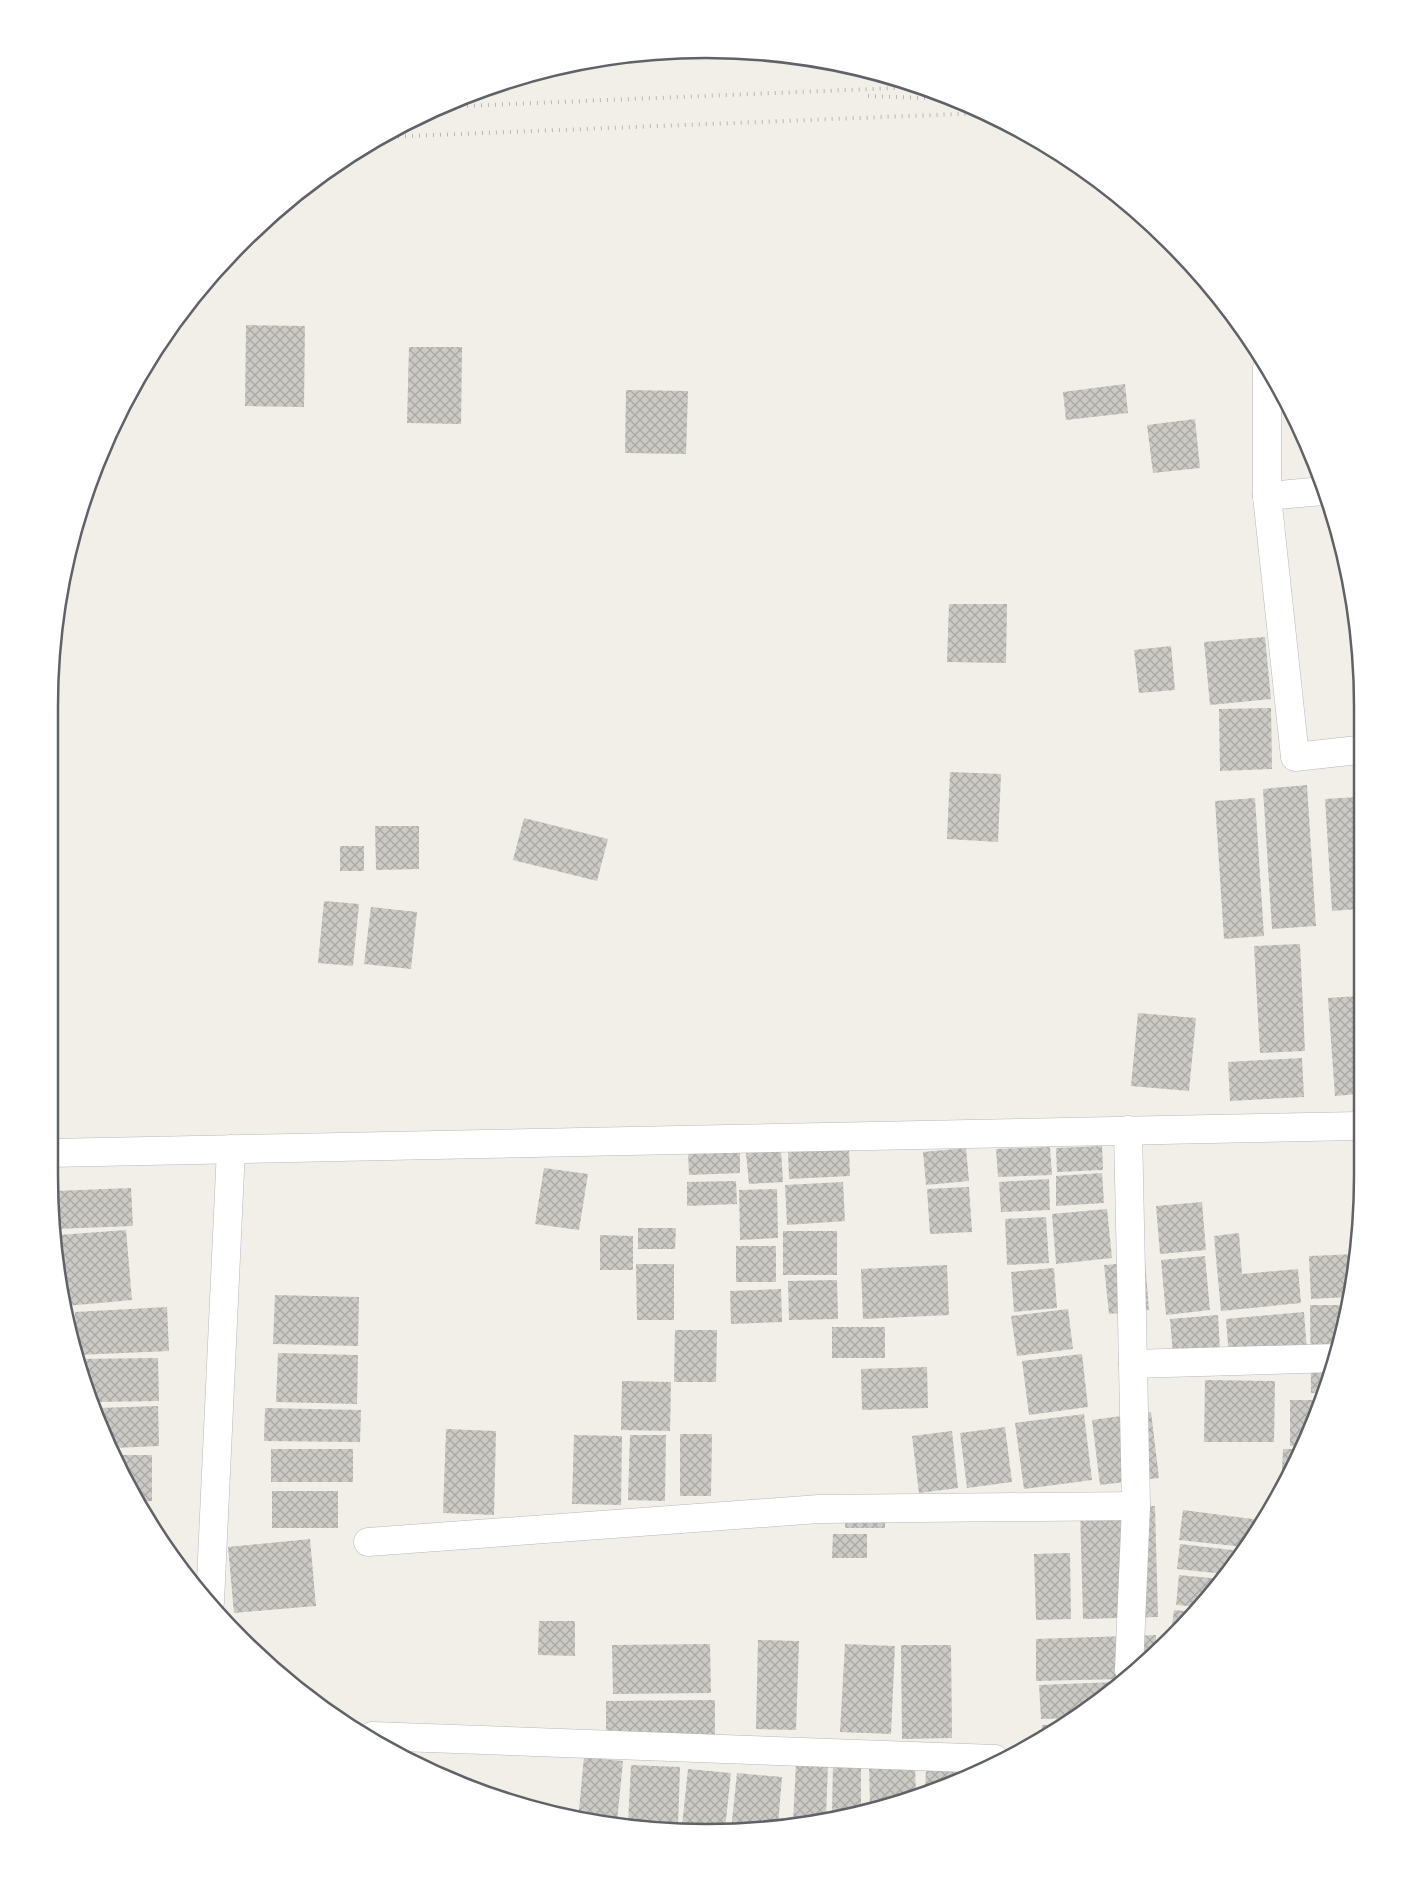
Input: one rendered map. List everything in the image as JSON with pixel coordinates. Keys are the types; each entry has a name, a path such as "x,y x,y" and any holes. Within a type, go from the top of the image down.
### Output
{"street":[{"path":"1267,380 1267,496 1295,757 1354,750"},
{"path":"1267,496 1318,491"},
{"path":"58,1153 1354,1126"},
{"path":"1128,1130 1136,1506 1129,1667"},
{"path":"210,1593 231,1149"},
{"path":"1133,1364 1327,1358"},
{"path":"368,1542 818,1509 1136,1506"},
{"path":"381,1736 989,1759"}],"building":[{"path":"246,325 305,326 304,407 245,406"},
{"path":"409,347 462,347 461,424 407,423"},
{"path":"1125,384 1128,413 1066,420 1063,392"},
{"path":"626,390 688,391 686,454 625,453"},
{"path":"1195,419 1200,468 1153,473 1147,425"},
{"path":"949,604 1007,604 1006,663 947,662"},
{"path":"1265,637 1271,699 1210,705 1204,642"},
{"path":"1171,646 1175,690 1139,693 1134,650"},
{"path":"1271,708 1272,769 1220,771 1219,709"},
{"path":"950,772 1001,774 998,842 947,839"},
{"path":"1307,785 1316,926 1272,929 1263,789"},
{"path":"1354,797 1354,909 1332,911 1325,799"},
{"path":"1255,798 1264,936 1224,939 1215,801"},
{"path":"524,818 608,839 597,881 513,860"},
{"path":"375,826 419,826 419,869 376,870"},
{"path":"340,846 364,846 364,871 340,871"},
{"path":"324,901 359,904 353,966 318,963"},
{"path":"371,907 417,912 411,969 364,964"},
{"path":"1300,944 1305,1051 1260,1053 1254,946"},
{"path":"1354,996 1354,1094 1335,1096 1328,998"},
{"path":"1138,1013 1196,1018 1189,1091 1131,1086"},
{"path":"1302,1058 1304,1097 1230,1101 1228,1062"},
{"path":"1102,1146 1103,1170 1057,1172 1056,1148"},
{"path":"1050,1147 1052,1175 998,1177 996,1149"},
{"path":"740,1148 740,1173 689,1175 688,1149"},
{"path":"849,1148 850,1176 789,1179 788,1150"},
{"path":"966,1148 969,1181 926,1185 923,1152"},
{"path":"781,1150 783,1182 749,1184 746,1153"},
{"path":"544,1168 588,1174 579,1230 535,1224"},
{"path":"1102,1173 1104,1203 1056,1206 1056,1176"},
{"path":"1049,1179 1050,1210 1001,1212 999,1182"},
{"path":"736,1181 737,1204 687,1206 687,1182"},
{"path":"843,1182 845,1221 787,1225 785,1185"},
{"path":"969,1187 972,1232 930,1234 927,1189"},
{"path":"131,1188 133,1226 60,1229 58,1191"},
{"path":"777,1189 778,1238 740,1240 739,1190"},
{"path":"1202,1202 1206,1250 1160,1254 1156,1206"},
{"path":"1107,1209 1112,1258 1056,1264 1052,1214"},
{"path":"1046,1217 1049,1263 1007,1265 1005,1219"},
{"path":"638,1228 676,1228 675,1249 638,1249"},
{"path":"126,1230 132,1300 71,1306 61,1235"},
{"path":"783,1231 837,1231 837,1275 783,1275"},
{"path":"1239,1233 1242,1274 1298,1269 1301,1303 1221,1311 1214,1236"},
{"path":"600,1235 633,1236 633,1270 600,1270"},
{"path":"736,1246 776,1246 776,1282 736,1282"},
{"path":"1350,1254 1343,1297 1311,1299 1309,1256"},
{"path":"1205,1256 1210,1310 1166,1315 1161,1260"},
{"path":"1145,1262 1149,1310 1109,1314 1104,1265"},
{"path":"636,1264 674,1264 674,1320 637,1320"},
{"path":"947,1265 949,1315 863,1319 861,1269"},
{"path":"1054,1268 1057,1308 1014,1312 1011,1272"},
{"path":"837,1280 838,1319 789,1320 788,1281"},
{"path":"781,1289 782,1322 731,1324 730,1291"},
{"path":"275,1295 359,1297 358,1346 273,1344"},
{"path":"1310,1305 1341,1305 1320,1383 1316,1393 1311,1393"},
{"path":"167,1307 169,1351 84,1355 76,1325 75,1312"},
{"path":"1068,1309 1073,1349 1017,1356 1011,1316"},
{"path":"1304,1312 1307,1351 1229,1357 1226,1319"},
{"path":"1218,1315 1220,1350 1173,1354 1170,1319"},
{"path":"832,1327 885,1327 885,1358 832,1358"},
{"path":"675,1330 717,1330 716,1382 674,1382"},
{"path":"278,1353 358,1355 357,1404 276,1402"},
{"path":"1082,1354 1088,1407 1029,1415 1022,1361"},
{"path":"158,1358 159,1401 99,1402 85,1359"},
{"path":"927,1367 928,1408 862,1410 861,1369"},
{"path":"1205,1380 1275,1381 1274,1442 1204,1442"},
{"path":"622,1381 671,1382 670,1431 621,1430"},
{"path":"1290,1400 1314,1400 1295,1446 1290,1446"},
{"path":"158,1406 159,1446 118,1448 101,1408"},
{"path":"265,1408 361,1410 360,1442 264,1441"},
{"path":"1151,1412 1159,1478 1100,1485 1092,1420"},
{"path":"1084,1414 1092,1480 1024,1489 1015,1423"},
{"path":"1005,1427 1012,1482 967,1488 960,1433"},
{"path":"446,1429 496,1431 494,1515 443,1513"},
{"path":"952,1431 958,1488 919,1493 912,1436"},
{"path":"680,1434 712,1434 711,1496 680,1496"},
{"path":"574,1435 622,1436 621,1505 572,1504"},
{"path":"630,1435 666,1435 665,1501 628,1500"},
{"path":"271,1449 353,1449 353,1482 271,1482"},
{"path":"1283,1449 1294,1449 1288,1462 1282,1473"},
{"path":"121,1455 152,1455 152,1501 146,1501"},
{"path":"272,1491 338,1491 338,1528 272,1528"},
{"path":"846,1501 885,1501 885,1528 845,1528"},
{"path":"1155,1506 1158,1617 1083,1619 1080,1508"},
{"path":"1183,1510 1255,1519 1237,1546 1179,1540"},
{"path":"833,1534 867,1534 867,1558 832,1558"},
{"path":"310,1539 316,1606 234,1613 228,1547"},
{"path":"1180,1544 1234,1550 1217,1573 1177,1569"},
{"path":"1070,1553 1071,1619 1036,1620 1034,1554"},
{"path":"1179,1575 1213,1578 1191,1606 1176,1605"},
{"path":"1174,1610 1186,1611 1172,1627"},
{"path":"539,1621 575,1621 575,1656 538,1655"},
{"path":"1156,1635 1156,1642 1113,1679 1036,1681 1036,1639"},
{"path":"758,1640 799,1641 796,1730 756,1729"},
{"path":"710,1644 711,1693 613,1694 612,1645"},
{"path":"845,1644 895,1646 891,1734 840,1732"},
{"path":"901,1645 951,1645 952,1738 902,1739"},
{"path":"1110,1682 1059,1718 1041,1719 1039,1685"},
{"path":"715,1700 715,1740 606,1741 606,1701"},
{"path":"584,1757 623,1761 617,1817 579,1811"},
{"path":"796,1762 828,1764 826,1812 793,1818"},
{"path":"869,1763 915,1763 916,1788 870,1802"},
{"path":"631,1765 680,1767 678,1823 628,1819"},
{"path":"833,1765 861,1765 861,1804 832,1811"},
{"path":"926,1766 968,1768 954,1774 925,1785"},
{"path":"688,1769 731,1773 726,1823 682,1823"},
{"path":"737,1773 782,1777 778,1819 732,1823"}],"railway":[{"path":"460,106 900,88"},
{"path":"868,96 930,98"},
{"path":"396,137 969,114"}]}
